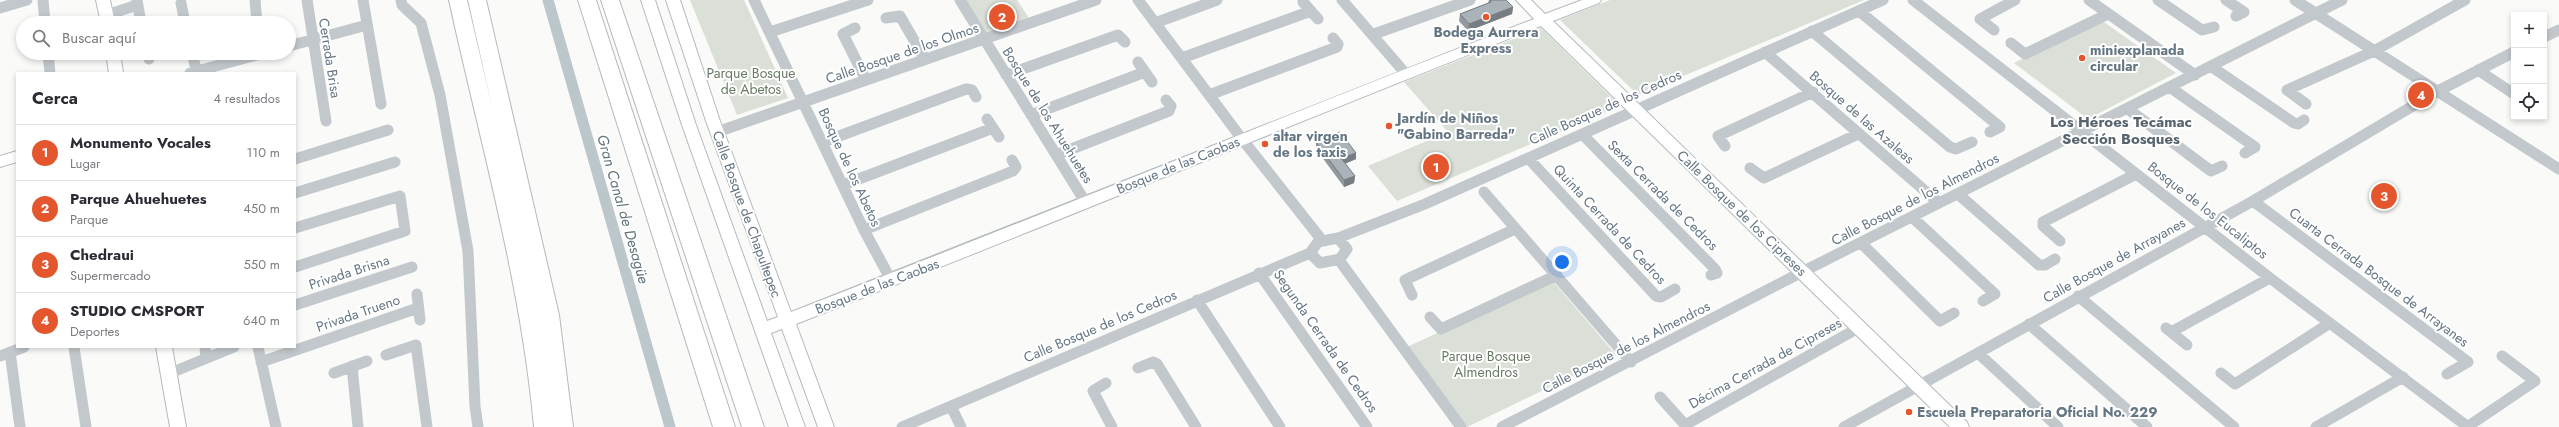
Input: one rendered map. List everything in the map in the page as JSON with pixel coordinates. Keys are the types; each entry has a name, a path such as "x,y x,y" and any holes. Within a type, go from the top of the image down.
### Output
{"highway":[{"path":"458,0 478,91 508,205 539,365 545,427"},
{"path":"477,0 548,315 562,427"},
{"path":"587,0 724,427"},
{"path":"610,0 753,427"}],"street":[{"path":"0,8 27,0"},
{"path":"43,0 44,16"},
{"path":"103,0 107,16"},
{"path":"255,0 256,16"},
{"name":"Cerrada Brisa","path":"307,0 312,40 326,121"},
{"path":"363,0 381,104"},
{"path":"401,0 402,5 421,23 440,95 468,251 475,406 478,427"},
{"name":"Calle Bosque de Chapultepec","path":"648,0 689,125 797,427"},
{"name":"Calle Bosque de Chapultepec","path":"673,0 717,132 826,427"},
{"name":"Bosque de los Abetos","path":"754,0 864,230 892,280"},
{"path":"770,32 868,0"},
{"name":"Bosque de los Ahuehuetes","path":"960,0 1086,203"},
{"name":"Calle Bosque de los Olmos","path":"717,132 1096,0"},
{"path":"1138,0 1155,23 1186,56 1242,139 1321,239"},
{"path":"1155,23 1217,0"},
{"path":"1342,0 1374,34 1406,74"},
{"path":"1374,34 1470,0"},
{"name":"Calle Bosque de los Cipreses","path":"1523,0 1860,328 1918,387 1961,427"},
{"name":"Bosque de las Caobas","path":"762,330 892,280 1242,139 1594,0"},
{"name":"Calle Bosque de los Cedros","path":"1338,238 1425,204 1883,0"},
{"name":"Bosque de los Eucaliptos","path":"1913,0 2136,174 2207,227 2270,278 2468,427"},
{"path":"1994,30 1980,19 2015,0"},
{"path":"2089,0 2195,75"},
{"path":"2158,0 2202,30 2214,27"},
{"path":"2226,0 2244,12 2236,16"},
{"path":"2295,0 2559,169"},
{"name":"Calle Bosque de los Almendros","path":"1502,427 1631,362 1802,272 2171,88 2342,0"},
{"path":"2306,104 2287,90 2374,51 2465,0"},
{"path":"113,16 137,2 140,16"},
{"path":"1303,2 1318,19"},
{"path":"181,4 184,16"},
{"path":"1186,56 1311,11"},
{"path":"1859,11 2000,127 1990,132"},
{"path":"2011,44 2025,54 2108,14"},
{"path":"886,18 900,16 926,59"},
{"path":"296,44 367,25"},
{"path":"855,28 843,34 866,80"},
{"path":"2547,36 2559,30"},
{"path":"1812,31 1953,149 1972,142"},
{"path":"1006,75 1118,35 1121,36 1125,42"},
{"path":"1212,94 1336,47 1338,44 1333,38"},
{"name":"Bosque de las Azaleas","path":"1765,52 1813,92 1858,134 1939,204"},
{"name":"Calle Bosque de Arrayanes","path":"1844,427 1978,354 2078,296 2253,202 2438,91 2511,54"},
{"path":"49,60 50,72"},
{"path":"114,60 116,72"},
{"path":"193,60 194,72 236,60"},
{"path":"1138,62 1152,82"},
{"path":"2212,67 2294,124 2298,124 2304,120"},
{"path":"2478,70 2511,92"},
{"path":"1031,115 1145,72"},
{"path":"2171,88 2255,147 2245,153"},
{"path":"823,142 966,89 972,90 976,97"},
{"path":"1725,146 1718,136 1813,92"},
{"path":"1056,154 1169,111 1171,106 1166,100"},
{"path":"2128,109 2211,171 2222,166"},
{"path":"843,185 996,133 987,118"},
{"path":"296,159 388,130"},
{"name":"Sexta Cerrada de Cedros","path":"1582,134 1715,269 1716,272 1711,275"},
{"path":"1750,168 1759,176 1764,178 1858,134"},
{"path":"0,162 16,156"},
{"name":"Quinta Cerrada de Cedros","path":"1528,158 1656,296 1661,297 1675,289"},
{"path":"864,230 1013,171 1016,167 1012,160"},
{"path":"296,193 395,162"},
{"path":"2060,241 2043,226 2043,222 2136,174"},
{"path":"1484,192 1631,362"},
{"path":"1958,194 2039,264 2045,265 2055,259"},
{"path":"296,228 400,196 405,232 296,267"},
{"name":"Cuarta Cerrada Bosque de Arrayanes","path":"2253,202 2468,362 2446,374"},
{"path":"1912,217 1995,294 1983,301"},
{"path":"1412,295 1405,280 1515,229"},
{"path":"1338,238 1347,250 1346,255 1339,260 1320,263 1310,253 1312,245 1321,239 1338,238"},
{"path":"1861,243 1940,321 1954,313"},
{"name":"Calle Bosque de los Cedros","path":"902,427 1259,273 1310,253"},
{"path":"1339,260 1461,427"},
{"name":"Privada Brisna","path":"296,305 412,267"},
{"name":"Segunda Cerrada de Cedros","path":"1259,273 1368,427"},
{"path":"1430,317 1441,329 1556,274"},
{"path":"2188,345 2168,329 2270,278"},
{"path":"417,294 420,320"},
{"path":"2078,296 2234,427"},
{"path":"1197,300 1280,427"},
{"name":"Privada Trueno","path":"261,362 418,308"},
{"path":"2221,373 2235,384 2330,323"},
{"path":"2029,324 2147,427"},
{"name":"Décima Cerrada de Cipreses","path":"1660,397 1686,426 1860,328"},
{"path":"386,355 416,345 427,427"},
{"path":"20,427 5,354 21,348"},
{"path":"74,348 86,427"},
{"path":"164,348 178,427"},
{"path":"168,374 206,353 229,348"},
{"path":"258,348 276,427"},
{"path":"1978,354 2058,427"},
{"path":"2468,427 2535,381 2502,356"},
{"path":"334,373 367,361"},
{"path":"1138,368 1153,362 1157,364 1196,427"},
{"path":"352,366 358,427"},
{"path":"2316,427 2403,377"},
{"path":"1106,383 1093,391 1112,427"},
{"path":"951,406 961,427"}],"green space":[{"name":"Parque Bosque de Abetos","path":"690,0 744,0 788,98 737,115"},
{"path":"966,0 1017,0 1029,18 986,32"},
{"path":"1610,0 1864,0 1638,95 1560,20"},
{"path":"2101,20 2176,73 2088,119 2014,63"},
{"path":"1541,28 1620,106 1397,201 1368,166 1448,132 1404,82"},
{"name":"Parque Bosque Almendros","path":"1552,280 1616,355 1467,427 1407,347"}],"building":[{"path":"1490,0 1506,0 1513,7 1469,24 1460,14 1491,2"},
{"path":"1340,132 1356,153 1341,158 1355,176 1344,180 1316,142"}],"waterway":[{"name":"Gran Canal de Desagüe","path":"548,0 670,427"}],"place":[{"name":"Parque Ahuehuetes","path":"1002,17"},
{"name":"Bodega Aurrera Express","path":"1486,17"},
{"name":"miniexplanada circular","path":"2082,58"},
{"name":"STUDIO CMSPORT","path":"2421,95"},
{"name":"Jardín de Niños \"Gabino Barreda\"","path":"1389,126"},
{"name":"altar virgen de los taxis","path":"1265,144"},
{"name":"Monumento Vocales","path":"1436,167"},
{"name":"Chedraui","path":"2384,196"},
{"name":"Escuela Preparatoria Oficial No. 229","path":"1909,412"}],"district":[{"name":"Los Héroes Tecámac Sección Bosques","path":"2121,130"}]}
